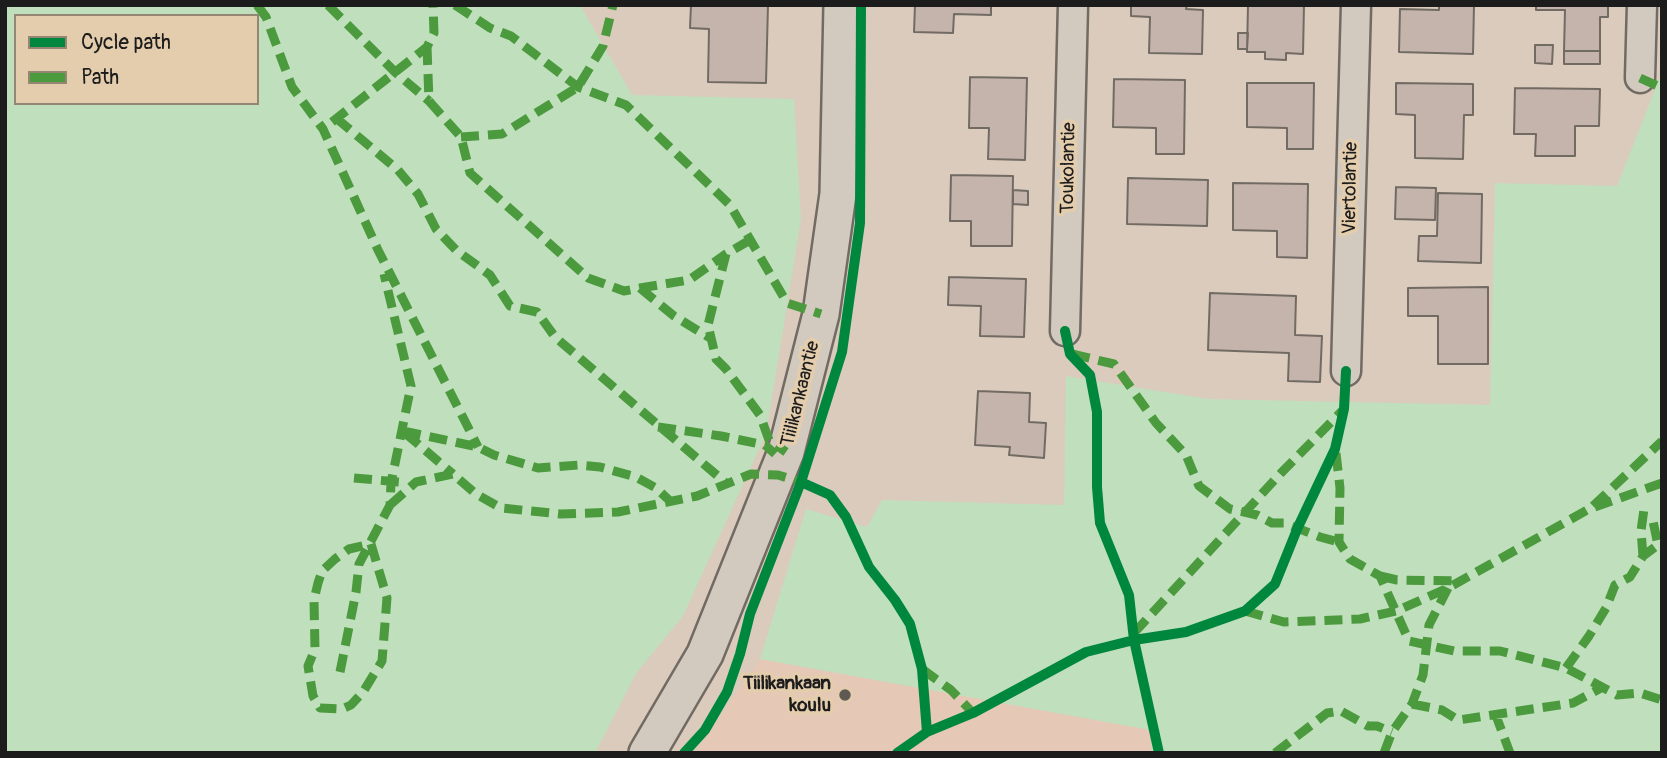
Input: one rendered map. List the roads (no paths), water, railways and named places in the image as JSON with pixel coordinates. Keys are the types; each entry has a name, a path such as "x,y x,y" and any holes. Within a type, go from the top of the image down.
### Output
{"street":[{"name":"Tiilikankaantie","path":"647,753 705,653 779,475 786,452 821,314 838,194 842,5"},
{"name":"Toukolantie","path":"1065,331 1073,5"},
{"name":"Viertolantie","path":"1346,371 1356,5"},
{"path":"1640,78 1642,5"}],"place":[{"name":"Tiilikankaan koulu","path":"845,695"}]}
